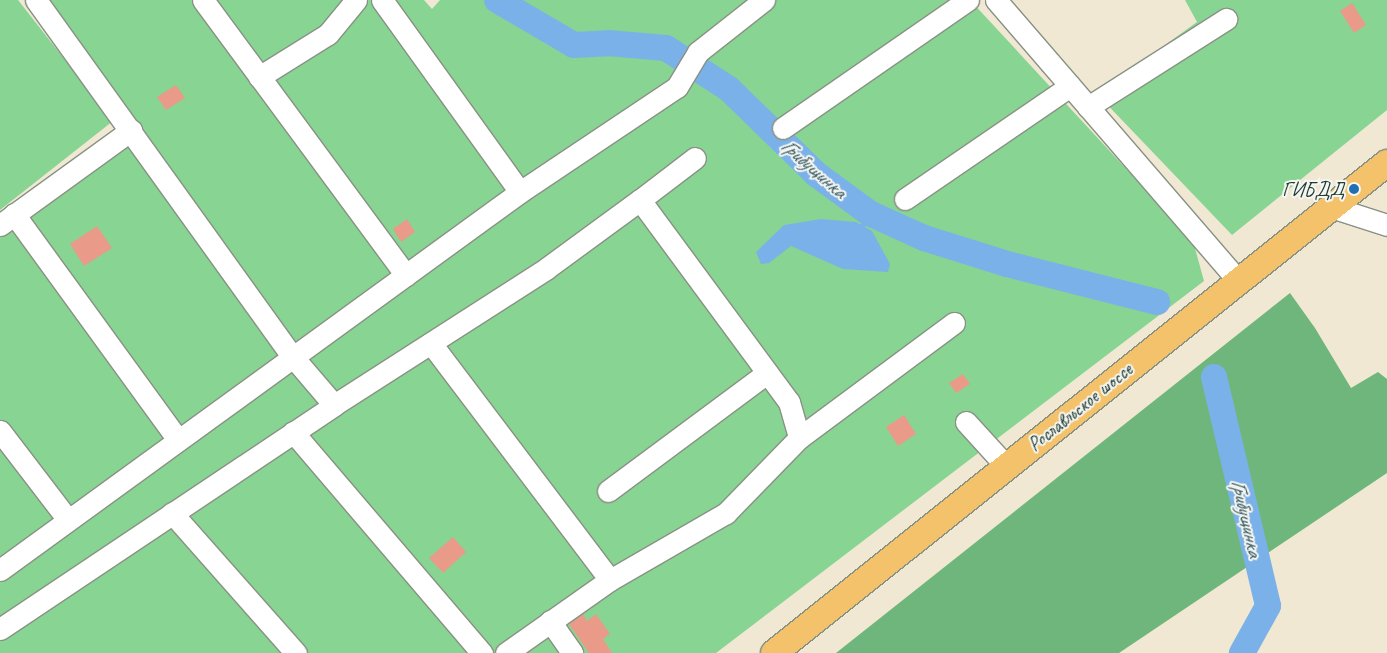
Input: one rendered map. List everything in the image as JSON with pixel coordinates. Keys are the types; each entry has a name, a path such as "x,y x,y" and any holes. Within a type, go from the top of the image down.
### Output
{"main road":[{"name":"Рославльское шоссе","path":"774,653 1238,280 1387,163"}],"lane":[{"path":"36,0 293,357 334,405"},
{"path":"202,0 406,275"},
{"path":"259,77 328,34 356,0"},
{"path":"382,0 520,192"},
{"path":"0,570 520,192 677,87 698,52 764,0"},
{"path":"783,128 968,0"},
{"path":"996,0 1238,280"},
{"path":"1088,107 1226,19"},
{"path":"906,199 1070,86"},
{"path":"131,130 7,220 178,440"},
{"path":"0,629 293,432 547,268 695,158"},
{"path":"640,200 789,402 799,438"},
{"path":"1331,207 1387,225"},
{"path":"506,653 610,580 726,513 799,438 954,323"},
{"path":"431,343 610,580"},
{"path":"608,491 767,373"},
{"path":"966,422 1006,466"},
{"path":"0,430 68,520"},
{"path":"293,432 482,653"},
{"path":"172,513 296,653"},
{"path":"550,621 572,653"}],"green space":[{"path":"0,0 18,0 113,121 0,210"},
{"path":"39,0 424,0 432,9 440,0 970,0 1193,241 1204,281 716,653 0,653 0,232 141,136"},
{"path":"1185,0 1387,0 1387,110 1232,235 1097,94 1197,22"},
{"path":"1290,293 1315,328 1351,388 1378,372 1387,379 1387,473 1119,653 836,653"}],"water":[{"path":"821,219 856,222 872,231 890,264 888,272 843,269 791,246 769,263 761,264 756,252 784,225"}],"building":[{"path":"1352,3 1366,25 1354,33 1340,11"},
{"path":"176,85 185,98 166,110 157,97"},
{"path":"407,219 415,232 401,242 393,229"},
{"path":"97,226 112,248 84,266 70,244"},
{"path":"963,374 970,384 956,393 949,383"},
{"path":"904,415 916,434 898,446 886,427"},
{"path":"453,537 466,552 443,573 429,558"},
{"path":"583,614 587,621 596,614 610,634 603,639 612,653 589,653 569,624"}],"waterway":[{"name":"Грибущинка","path":"497,0 574,45 608,43 666,48 729,89 816,174 869,213 924,238 1007,264 1157,302"},
{"path":"860,230 869,213"},
{"name":"Грибущинка","path":"1214,377 1268,606 1242,653"}],"place":[{"name":"ГИБДД","path":"1354,189"}]}
